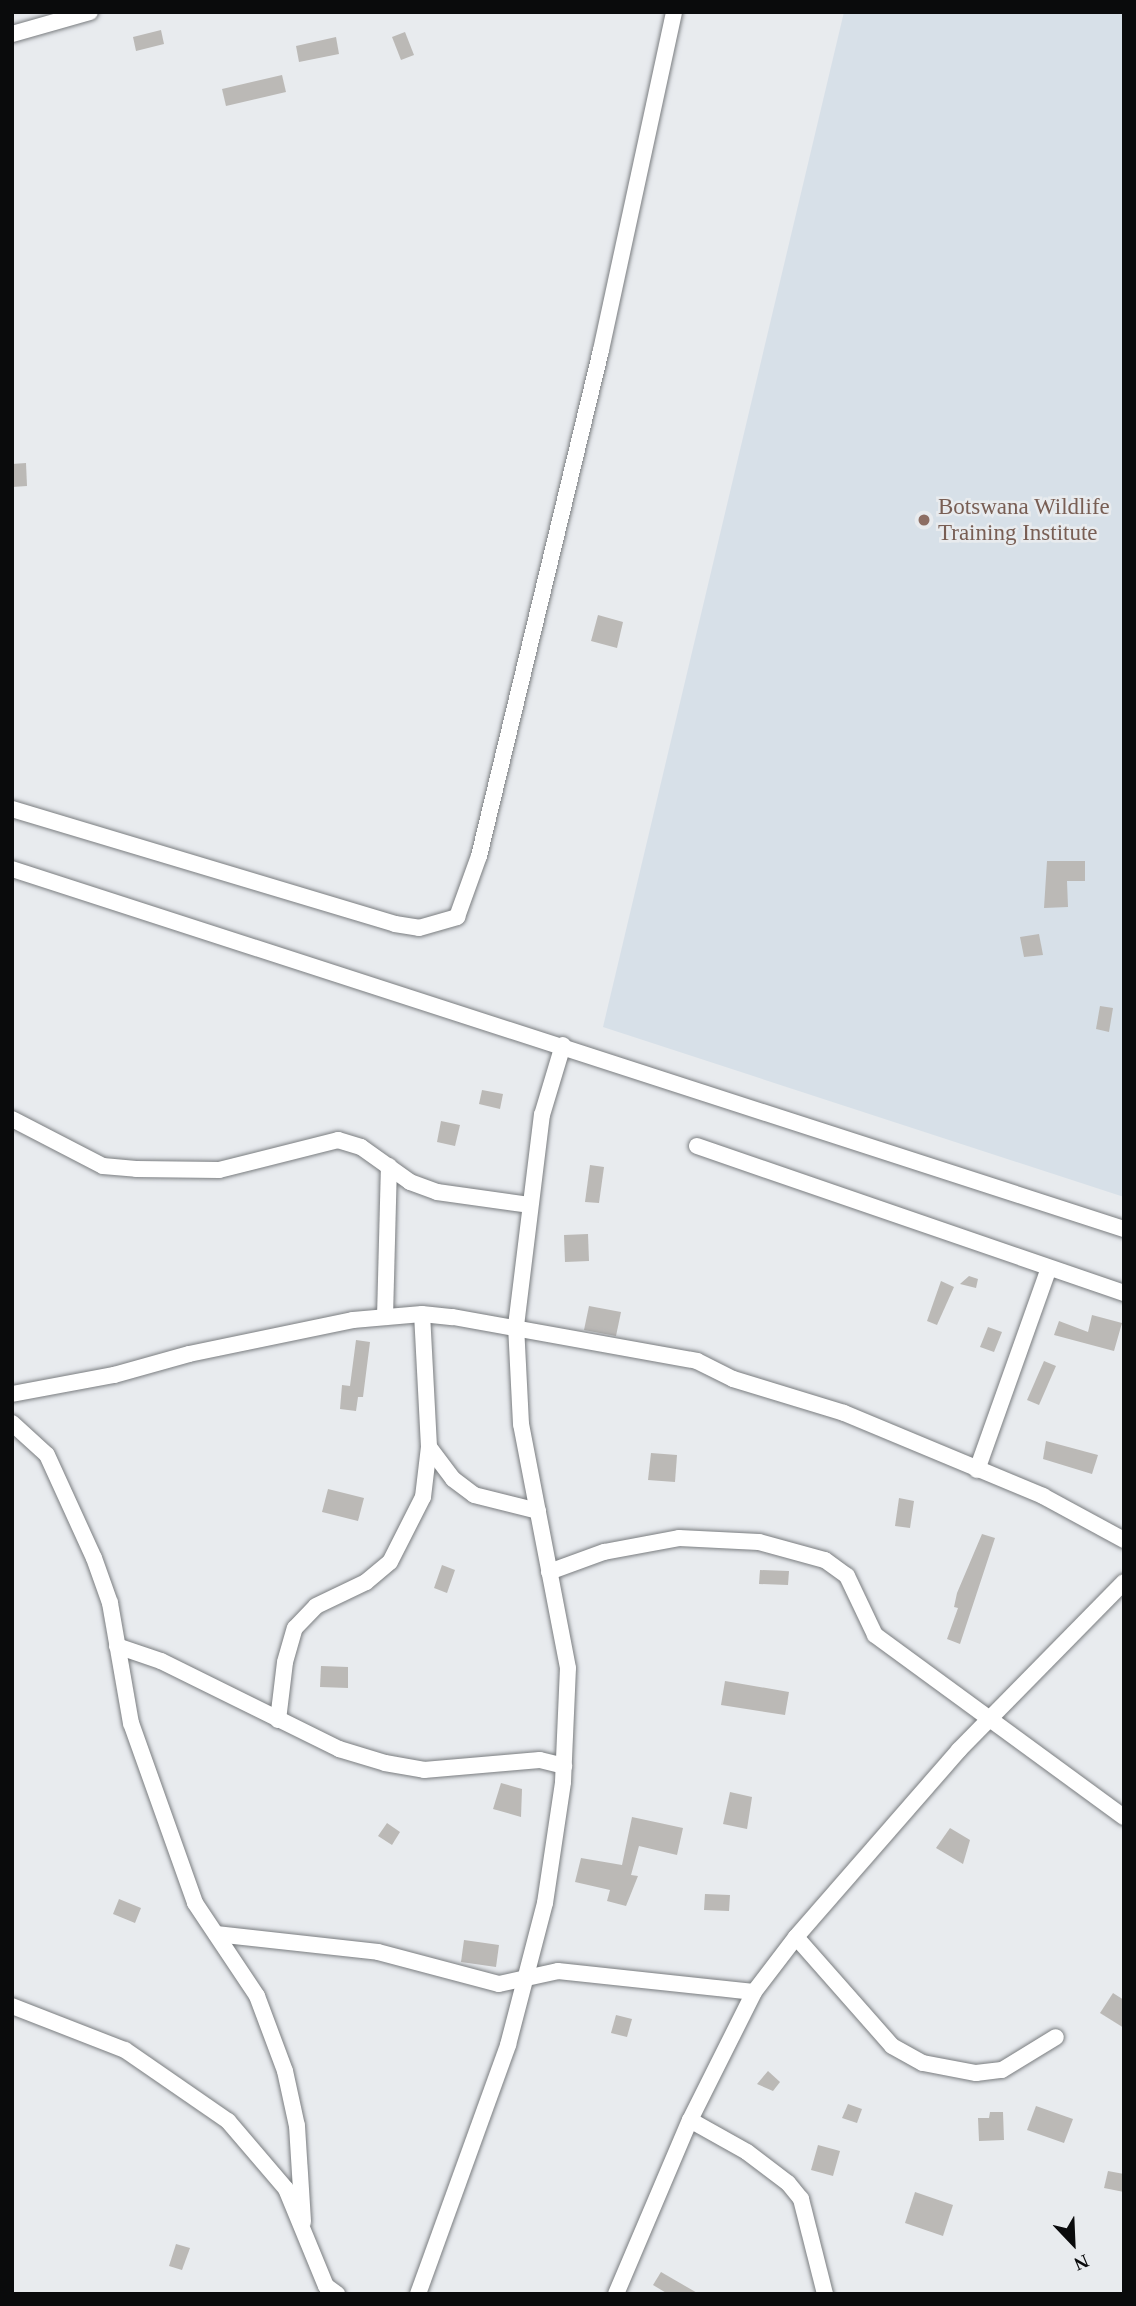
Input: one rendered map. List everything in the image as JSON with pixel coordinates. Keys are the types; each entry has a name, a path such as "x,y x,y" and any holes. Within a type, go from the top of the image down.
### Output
{"street":[{"path":"12,34 90,12"},
{"path":"12,809 395,924 419,928 457,917 480,856 598,364 674,12"},
{"path":"12,869 563,1045 1124,1229"},
{"path":"418,2294 494,2091 552,1867 564,1766 568,1668 521,1424 516,1326 542,1115 563,1045"},
{"path":"12,1119 103,1166 219,1170 338,1140 361,1147 437,1192 529,1205"},
{"path":"697,1146 1124,1293"},
{"path":"385,1317 389,1166"},
{"path":"977,1470 1049,1268"},
{"path":"278,1720 285,1662 295,1628 316,1606 366,1582 390,1562 423,1497 429,1447 422,1314"},
{"path":"12,1394 114,1375 189,1354 385,1317 422,1314 516,1326 696,1361 733,1379 844,1413 1043,1496 1124,1540"},
{"path":"12,1423 47,1455 65,1490 110,1603 131,1723 195,1903 257,1996 285,2071 297,2126 303,2222"},
{"path":"429,1447 453,1479 474,1495 538,1511"},
{"path":"549,1572 604,1552 679,1538 759,1542 825,1560 847,1576 875,1635 994,1718 1124,1817"},
{"path":"616,2294 690,2120 754,1992 796,1937 960,1750 1124,1582"},
{"path":"117,1647 161,1661 339,1749 424,1770 540,1760 564,1766"},
{"path":"216,1934 378,1952 477,1981 524,1979 558,1971 754,1992"},
{"path":"796,1937 892,2046 923,2063 975,2073 1002,2070 1056,2037"},
{"path":"12,2006 125,2050 228,2122 286,2189 303,2222 326,2286 337,2294"},
{"path":"690,2120 747,2152 788,2183 801,2199 825,2294"}],"shaded area":[{"name":"Botswana Wildlife Training Institute","path":"844,12 1124,12 1124,1197 603,1027"}],"building":[{"path":"161,30 164,44 136,51 133,37"},
{"path":"405,32 414,55 401,60 392,37"},
{"path":"336,37 339,54 299,62 296,46"},
{"path":"282,75 286,92 226,106 222,89"},
{"path":"26,463 27,486 12,487 12,464"},
{"path":"598,615 623,622 617,648 591,641"},
{"path":"1047,861 1085,861 1085,881 1067,881 1068,907 1044,908"},
{"path":"1039,934 1043,955 1024,957 1020,937"},
{"path":"1100,1006 1113,1008 1109,1032 1096,1029"},
{"path":"482,1090 503,1094 500,1109 479,1104"},
{"path":"441,1121 460,1125 455,1146 437,1142"},
{"path":"590,1165 604,1167 599,1203 585,1202"},
{"path":"588,1234 589,1261 565,1262 564,1235"},
{"path":"969,1276 978,1279 976,1288 960,1284"},
{"path":"941,1281 954,1287 937,1325 927,1321"},
{"path":"589,1306 621,1312 616,1336 584,1330"},
{"path":"1092,1315 1122,1323 1114,1351 1054,1335 1059,1321 1088,1332"},
{"path":"988,1327 1002,1332 994,1352 980,1347"},
{"path":"356,1340 370,1342 363,1397 358,1397 356,1411 340,1409 342,1385 350,1386"},
{"path":"1044,1361 1056,1366 1039,1405 1027,1400"},
{"path":"1046,1441 1098,1455 1092,1474 1043,1459"},
{"path":"651,1453 677,1455 675,1482 648,1480"},
{"path":"328,1489 364,1498 358,1521 322,1512"},
{"path":"899,1498 914,1501 910,1528 895,1526"},
{"path":"982,1534 995,1538 960,1644 947,1639 958,1608 954,1607 957,1593"},
{"path":"442,1565 455,1570 447,1593 434,1588"},
{"path":"760,1570 789,1571 788,1585 759,1584"},
{"path":"321,1666 348,1667 348,1688 320,1687"},
{"path":"725,1681 789,1692 785,1715 721,1705"},
{"path":"501,1783 522,1789 521,1817 493,1809"},
{"path":"730,1792 752,1797 747,1829 723,1824"},
{"path":"632,1817 683,1828 677,1855 639,1846 631,1875 638,1876 626,1906 607,1901 610,1890 575,1882 581,1858 622,1865"},
{"path":"387,1823 400,1832 392,1845 378,1836"},
{"path":"950,1828 970,1840 963,1864 936,1848"},
{"path":"705,1894 730,1895 729,1911 704,1910"},
{"path":"119,1899 141,1908 135,1923 113,1914"},
{"path":"464,1940 499,1945 496,1967 461,1962"},
{"path":"1113,1993 1124,2000 1124,2028 1100,2013"},
{"path":"616,2015 632,2019 627,2037 611,2033"},
{"path":"768,2071 780,2082 773,2091 757,2084"},
{"path":"848,2104 862,2109 857,2123 842,2118"},
{"path":"1036,2106 1073,2119 1064,2143 1027,2130"},
{"path":"990,2112 1003,2112 1004,2140 979,2141 978,2118 989,2118"},
{"path":"818,2145 840,2151 833,2176 811,2170"},
{"path":"1108,2171 1124,2174 1124,2192 1104,2188"},
{"path":"915,2192 953,2205 943,2236 905,2223"},
{"path":"176,2244 190,2248 182,2270 169,2266"},
{"path":"661,2272 699,2294 668,2294 653,2285"}],"place":[{"name":"Botswana Wildlife Training Institute","path":"924,520"}]}
